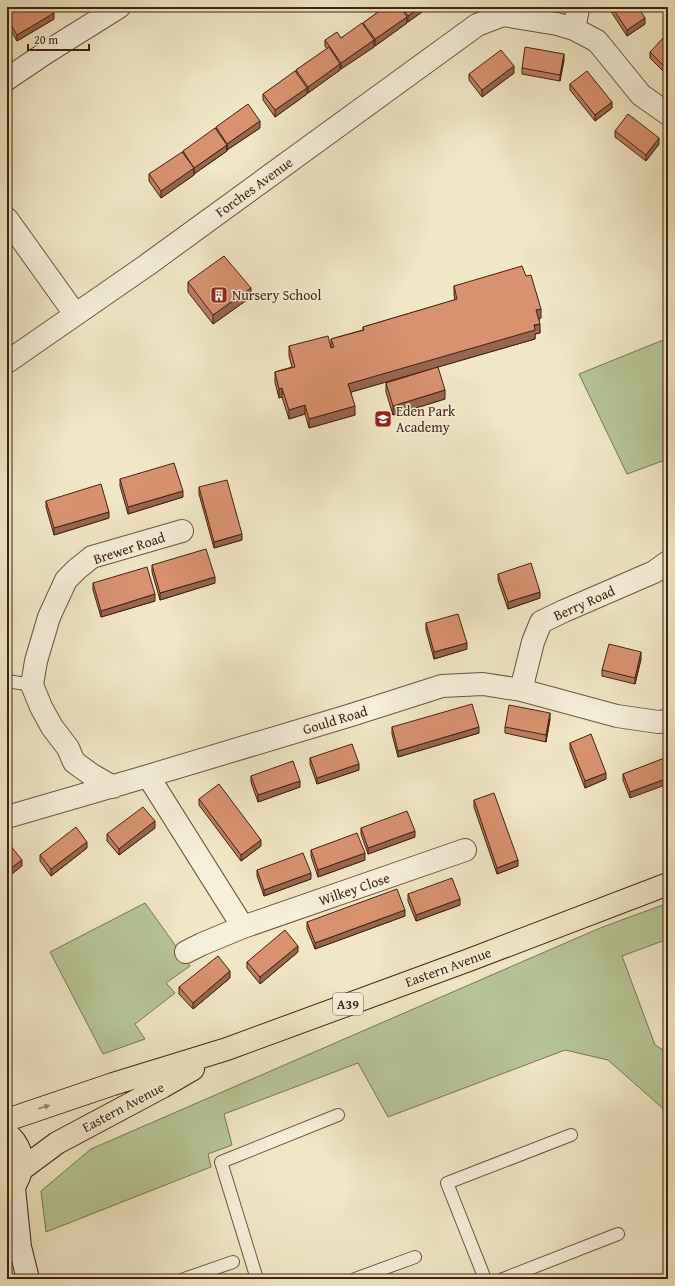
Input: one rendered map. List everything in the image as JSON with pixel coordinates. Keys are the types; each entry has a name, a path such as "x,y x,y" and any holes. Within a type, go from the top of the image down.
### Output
{"main road":[{"name":"Eastern Avenue","path":"7,1120 113,1084 227,1049 469,960 668,884"},
{"name":"Eastern Avenue","path":"14,1183 57,1143 162,1087 227,1049"},
{"path":"7,1133 16,1143 21,1155 14,1183"}],"street":[{"path":"7,79 119,7"},
{"path":"574,30 578,9 577,7"},
{"path":"503,11 574,30 597,41 641,95 668,114"},
{"name":"Forches Avenue","path":"7,362 172,247 477,25 503,11"},
{"path":"7,219 76,314"},
{"name":"Brewer Road","path":"32,685 36,661 49,617 66,580 77,569 92,558 182,531"},
{"name":"Berry Road","path":"521,690 533,642 542,622 654,572 668,562"},
{"name":"Gould Road","path":"7,817 113,787 442,686 483,684 521,690 617,716 658,722 668,721"},
{"path":"32,685 41,707 52,727 68,748 74,762 92,775 113,787"},
{"path":"62,801 70,782 74,762"},
{"path":"148,776 243,928"},
{"name":"Wilkey Close","path":"186,952 243,928 465,850"},
{"path":"14,1183 13,1241 28,1279"}],"lane":[{"path":"7,681 32,685"},
{"path":"256,1279 222,1162 338,1115"},
{"path":"485,1279 447,1183 571,1135"},
{"path":"502,1279 618,1234"},
{"path":"355,1279 415,1257"},
{"path":"184,1279 233,1262"}],"green space":[{"path":"668,338 668,459 627,474 579,374"},
{"path":"145,903 190,966 166,983 175,993 135,1024 145,1039 103,1054 50,952"},
{"path":"668,903 668,939 622,956 655,1045 668,1053 668,1113 608,1060 565,1050 388,1117 358,1063 224,1114 232,1145 208,1154 211,1167 46,1232 41,1191 91,1149 600,928"}],"building":[{"path":"17,7 50,7 54,13 17,35 7,18 7,13"},
{"path":"385,7 400,7 407,17 375,39 363,23"},
{"path":"402,7 420,7 408,16"},
{"path":"612,7 638,7 645,18 627,30"},
{"path":"362,23 374,40 341,63 325,40 337,32 341,38"},
{"path":"665,36 668,40 668,70 650,52"},
{"path":"329,47 340,64 308,87 296,70"},
{"path":"525,47 564,54 560,75 522,68"},
{"path":"501,50 514,66 482,90 469,74"},
{"path":"295,71 307,88 275,110 263,94"},
{"path":"587,71 612,102 595,115 570,84"},
{"path":"248,104 260,121 227,144 216,127"},
{"path":"628,114 659,138 646,155 615,131"},
{"path":"215,128 227,145 194,168 183,151"},
{"path":"182,152 194,168 161,191 149,174"},
{"name":"Nursery School","path":"224,256 251,288 213,315 188,282"},
{"path":"522,266 526,276 531,275 541,309 536,310 540,324 534,325 535,330 348,384 355,406 309,419 305,405 289,410 282,388 279,389 275,372 295,367 289,346 328,336 331,348 334,347 331,339 364,330 363,327 457,299 454,286"},
{"path":"438,367 445,390 393,406 386,383"},
{"path":"174,463 183,491 128,507 120,479"},
{"path":"227,480 242,534 214,542 199,487"},
{"path":"101,484 109,512 54,528 46,501"},
{"path":"206,549 215,577 160,593 152,565"},
{"path":"531,563 540,592 508,602 498,574"},
{"path":"147,567 155,594 101,611 93,583"},
{"path":"458,614 467,643 434,652 426,623"},
{"path":"609,644 641,652 635,678 602,670"},
{"path":"472,704 479,727 398,751 392,727"},
{"path":"509,705 550,713 546,735 505,727"},
{"path":"591,734 606,773 585,781 570,743"},
{"path":"352,744 359,764 317,778 310,758"},
{"path":"667,757 668,778 630,792 623,774"},
{"path":"293,761 300,781 258,795 251,776"},
{"path":"219,784 261,840 241,855 199,799"},
{"path":"494,793 518,860 497,868 474,800"},
{"path":"143,807 155,821 119,849 107,834"},
{"path":"407,811 415,831 368,848 361,828"},
{"path":"76,827 87,842 51,869 40,855"},
{"path":"357,833 365,853 318,870 311,850"},
{"path":"10,845 22,860 7,871 7,848"},
{"path":"303,853 311,873 264,890 257,870"},
{"path":"452,878 460,899 416,915 408,894"},
{"path":"397,889 405,910 315,943 307,922"},
{"path":"285,930 298,946 260,977 247,962"},
{"path":"218,956 230,971 193,1003 179,987"}],"place":[{"name":"Nursery School","path":"219,295"},
{"name":"Eden Park Academy","path":"383,419"}]}
